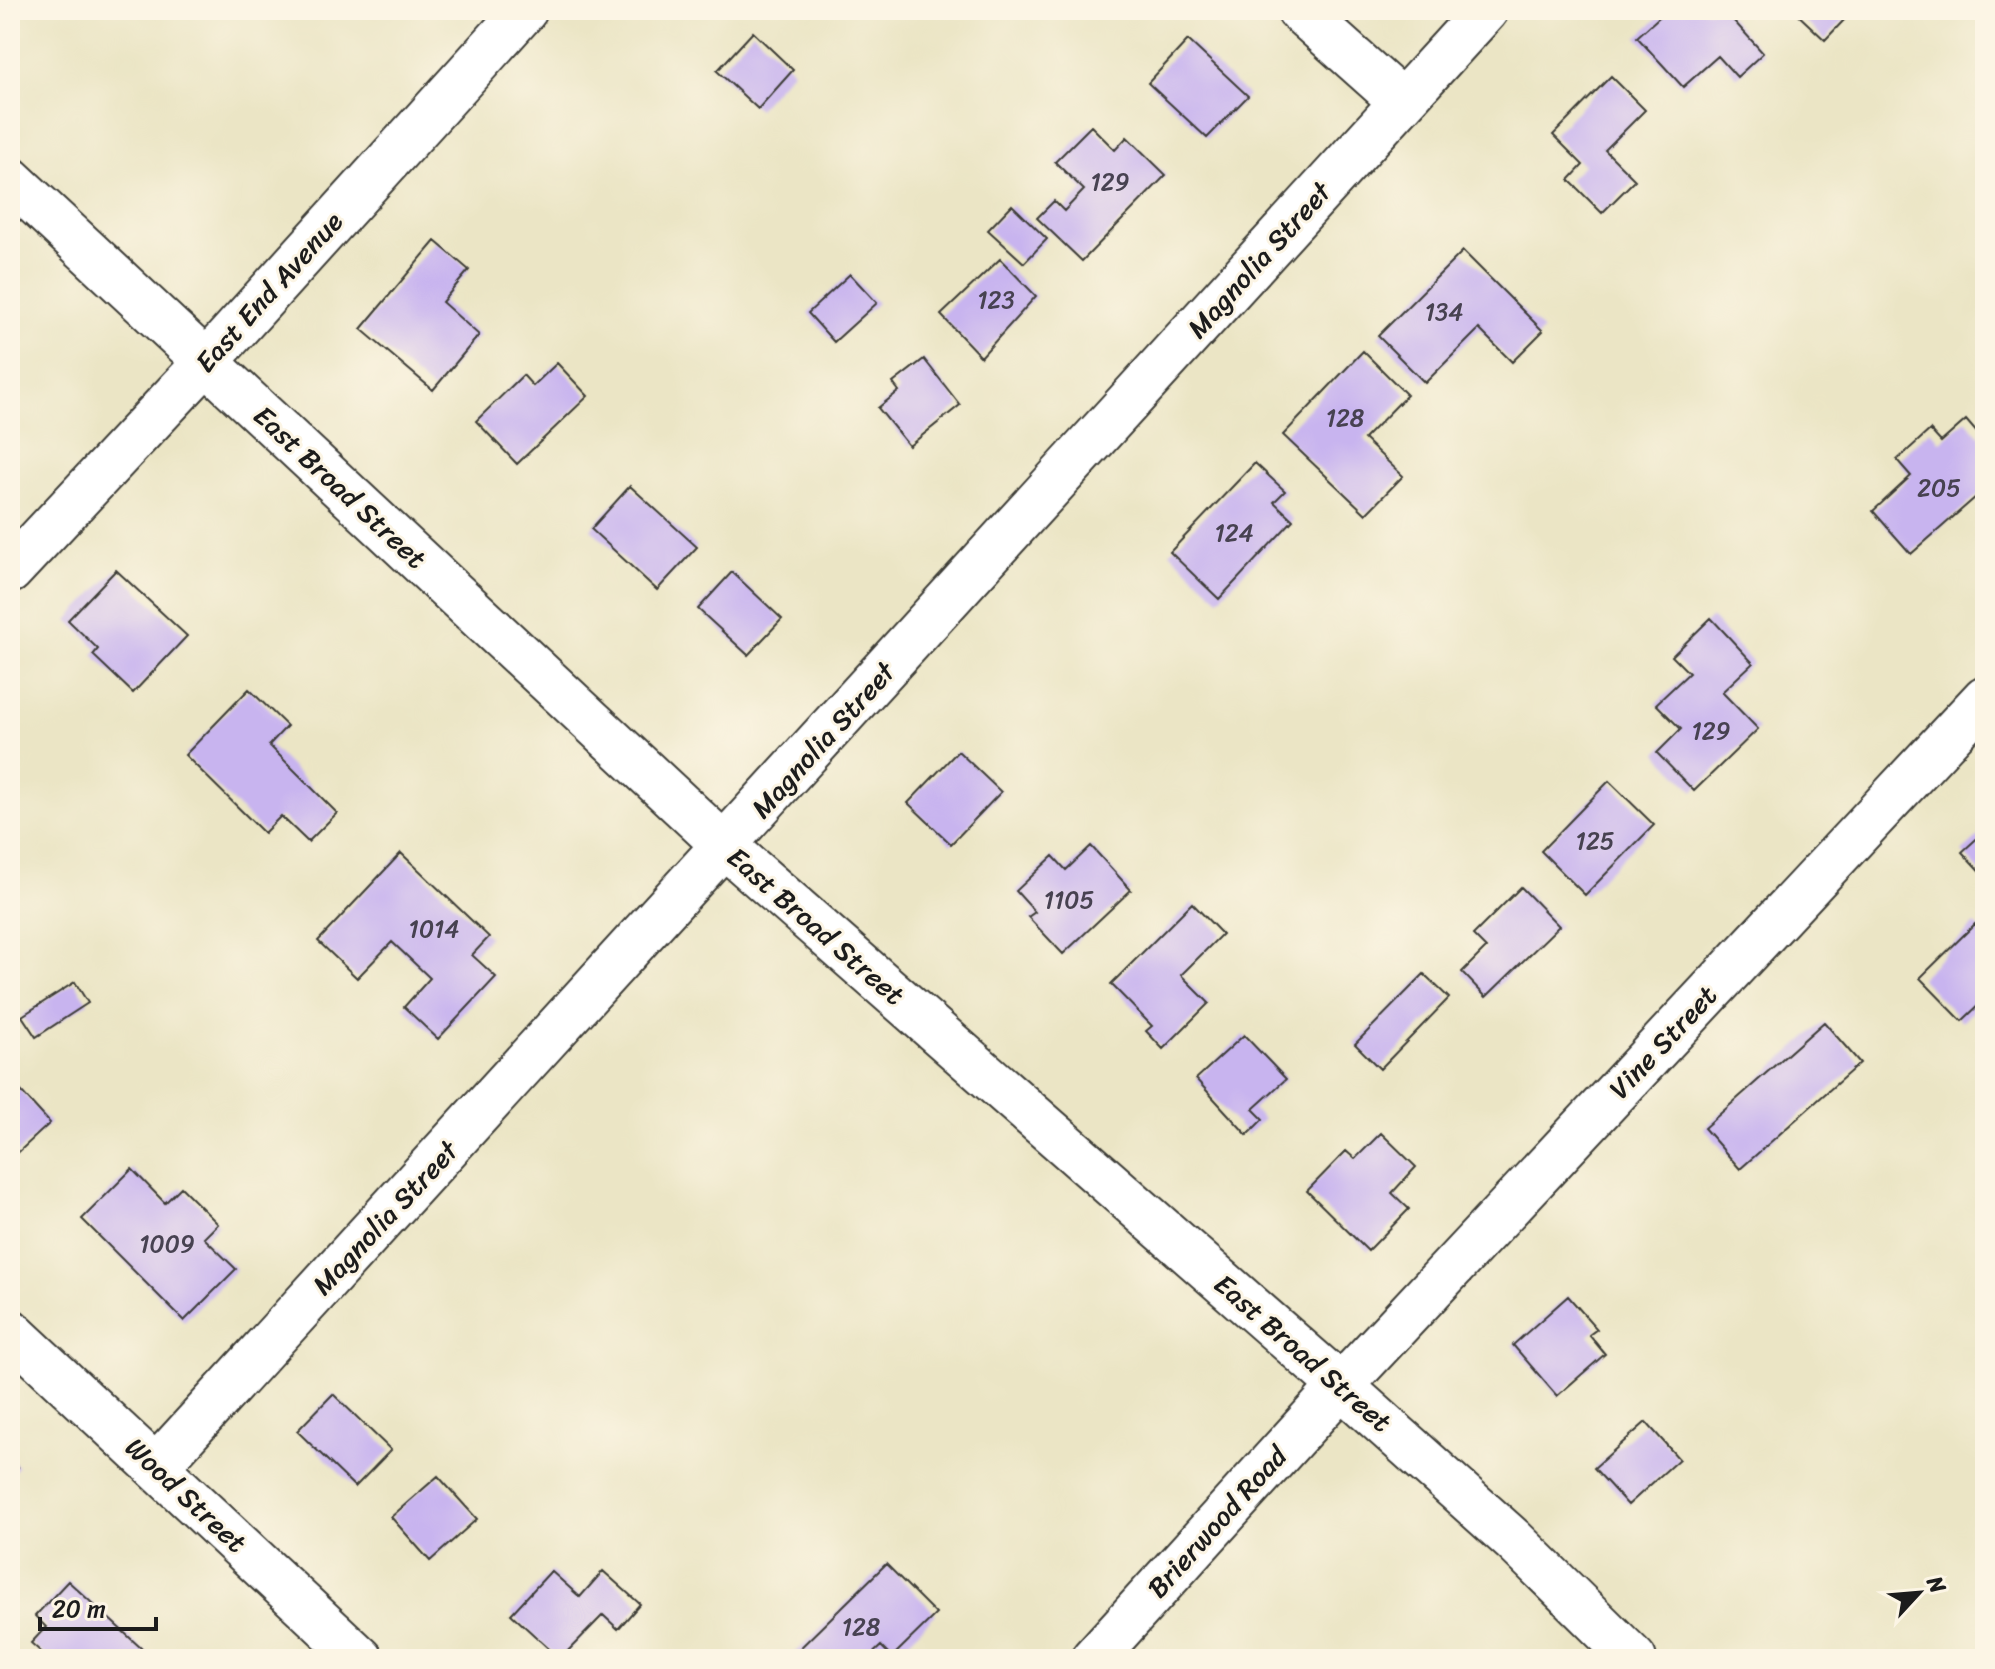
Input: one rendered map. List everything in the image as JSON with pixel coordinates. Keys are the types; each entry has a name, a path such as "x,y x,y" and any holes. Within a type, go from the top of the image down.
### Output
{"street":[{"name":"East End Avenue","path":"10,571 206,362 525,10"},
{"path":"1299,10 1402,102"},
{"name":"Magnolia Street","path":"156,1467 726,847 1486,10"},
{"name":"East Broad Street","path":"10,179 726,847 1341,1386 1513,1540 1634,1659"},
{"name":"Vine Street","path":"1341,1386 1985,698"},
{"name":"Wood Street","path":"10,1331 361,1659"},
{"name":"Brierwood Road","path":"1093,1659 1341,1386"}],"building":[{"path":"1667,10 1724,10 1763,53 1737,77 1718,56 1683,87 1637,37"},
{"path":"1793,10 1837,10 1846,18 1825,40"},
{"path":"753,32 793,70 758,109 717,71"},
{"path":"1188,40 1248,96 1207,138 1148,83"},
{"path":"1611,76 1645,110 1605,150 1635,180 1602,213 1569,180 1583,165 1553,135"},
{"path":"1091,126 1115,150 1127,137 1166,175 1082,261 1037,218 1054,201 1064,211 1084,190 1055,162"},
{"path":"1012,205 1047,239 1024,263 988,230"},
{"path":"435,241 469,270 442,302 479,335 433,390 361,329"},
{"path":"1463,251 1543,331 1512,362 1479,329 1425,383 1378,336"},
{"path":"1000,259 1036,296 981,357 941,315"},
{"path":"850,274 877,303 834,342 808,313"},
{"path":"1363,351 1407,395 1364,439 1403,476 1366,514 1283,435"},
{"path":"924,359 960,405 909,446 878,408 899,391 893,383"},
{"path":"557,363 588,396 517,464 476,421 523,375 533,386"},
{"path":"1966,420 1985,442 1985,489 1911,554 1873,511 1911,476 1897,460 1930,430 1941,442"},
{"path":"1255,463 1285,491 1274,502 1293,520 1219,599 1170,552"},
{"path":"630,486 697,547 657,590 591,529"},
{"path":"116,570 187,636 133,693 93,655 98,649 68,620"},
{"path":"732,572 782,619 748,655 698,609"},
{"path":"1711,618 1753,663 1722,692 1758,729 1694,791 1657,753 1681,729 1656,704 1689,673 1672,656"},
{"path":"249,689 287,726 269,745 337,813 308,842 281,816 264,833 185,755"},
{"path":"958,751 1001,792 951,844 908,803"},
{"path":"1609,781 1654,825 1585,895 1541,851"},
{"path":"1985,831 1985,877 1962,852"},
{"path":"1091,846 1131,890 1063,954 1028,917 1035,912 1016,891 1053,856 1066,870"},
{"path":"401,853 489,937 472,955 496,977 438,1039 404,1007 430,978 392,942 357,978 318,941"},
{"path":"1521,887 1559,926 1486,997 1462,972 1486,948 1473,935"},
{"path":"1192,903 1222,934 1181,975 1209,1003 1163,1049 1146,1031 1152,1026 1111,984"},
{"path":"1975,924 1985,934 1985,999 1962,1021 1920,978"},
{"path":"1424,974 1449,998 1380,1069 1355,1044"},
{"path":"75,982 88,1003 36,1037 22,1016"},
{"path":"1824,1022 1860,1063 1740,1169 1704,1128"},
{"path":"1244,1035 1286,1079 1253,1109 1263,1119 1247,1135 1196,1079"},
{"path":"10,1079 50,1123 10,1160"},
{"path":"1381,1133 1416,1167 1392,1193 1409,1209 1368,1251 1307,1191 1346,1151 1355,1159"},
{"path":"132,1169 165,1203 181,1187 218,1224 204,1238 236,1269 184,1321 82,1219"},
{"path":"1568,1296 1597,1329 1589,1335 1605,1354 1557,1396 1513,1345"},
{"path":"333,1394 391,1450 355,1487 297,1431"},
{"path":"1646,1422 1679,1459 1628,1505 1594,1468"},
{"path":"10,1458 18,1467 10,1475"},
{"path":"438,1476 477,1519 430,1561 391,1517"},
{"path":"886,1564 936,1614 892,1657 881,1646 867,1659 789,1659"},
{"path":"551,1571 580,1597 603,1571 640,1604 618,1629 603,1615 560,1659 511,1614"},
{"path":"68,1581 153,1659 77,1659 70,1653 64,1659 49,1659 31,1643 46,1627 35,1616"}]}
